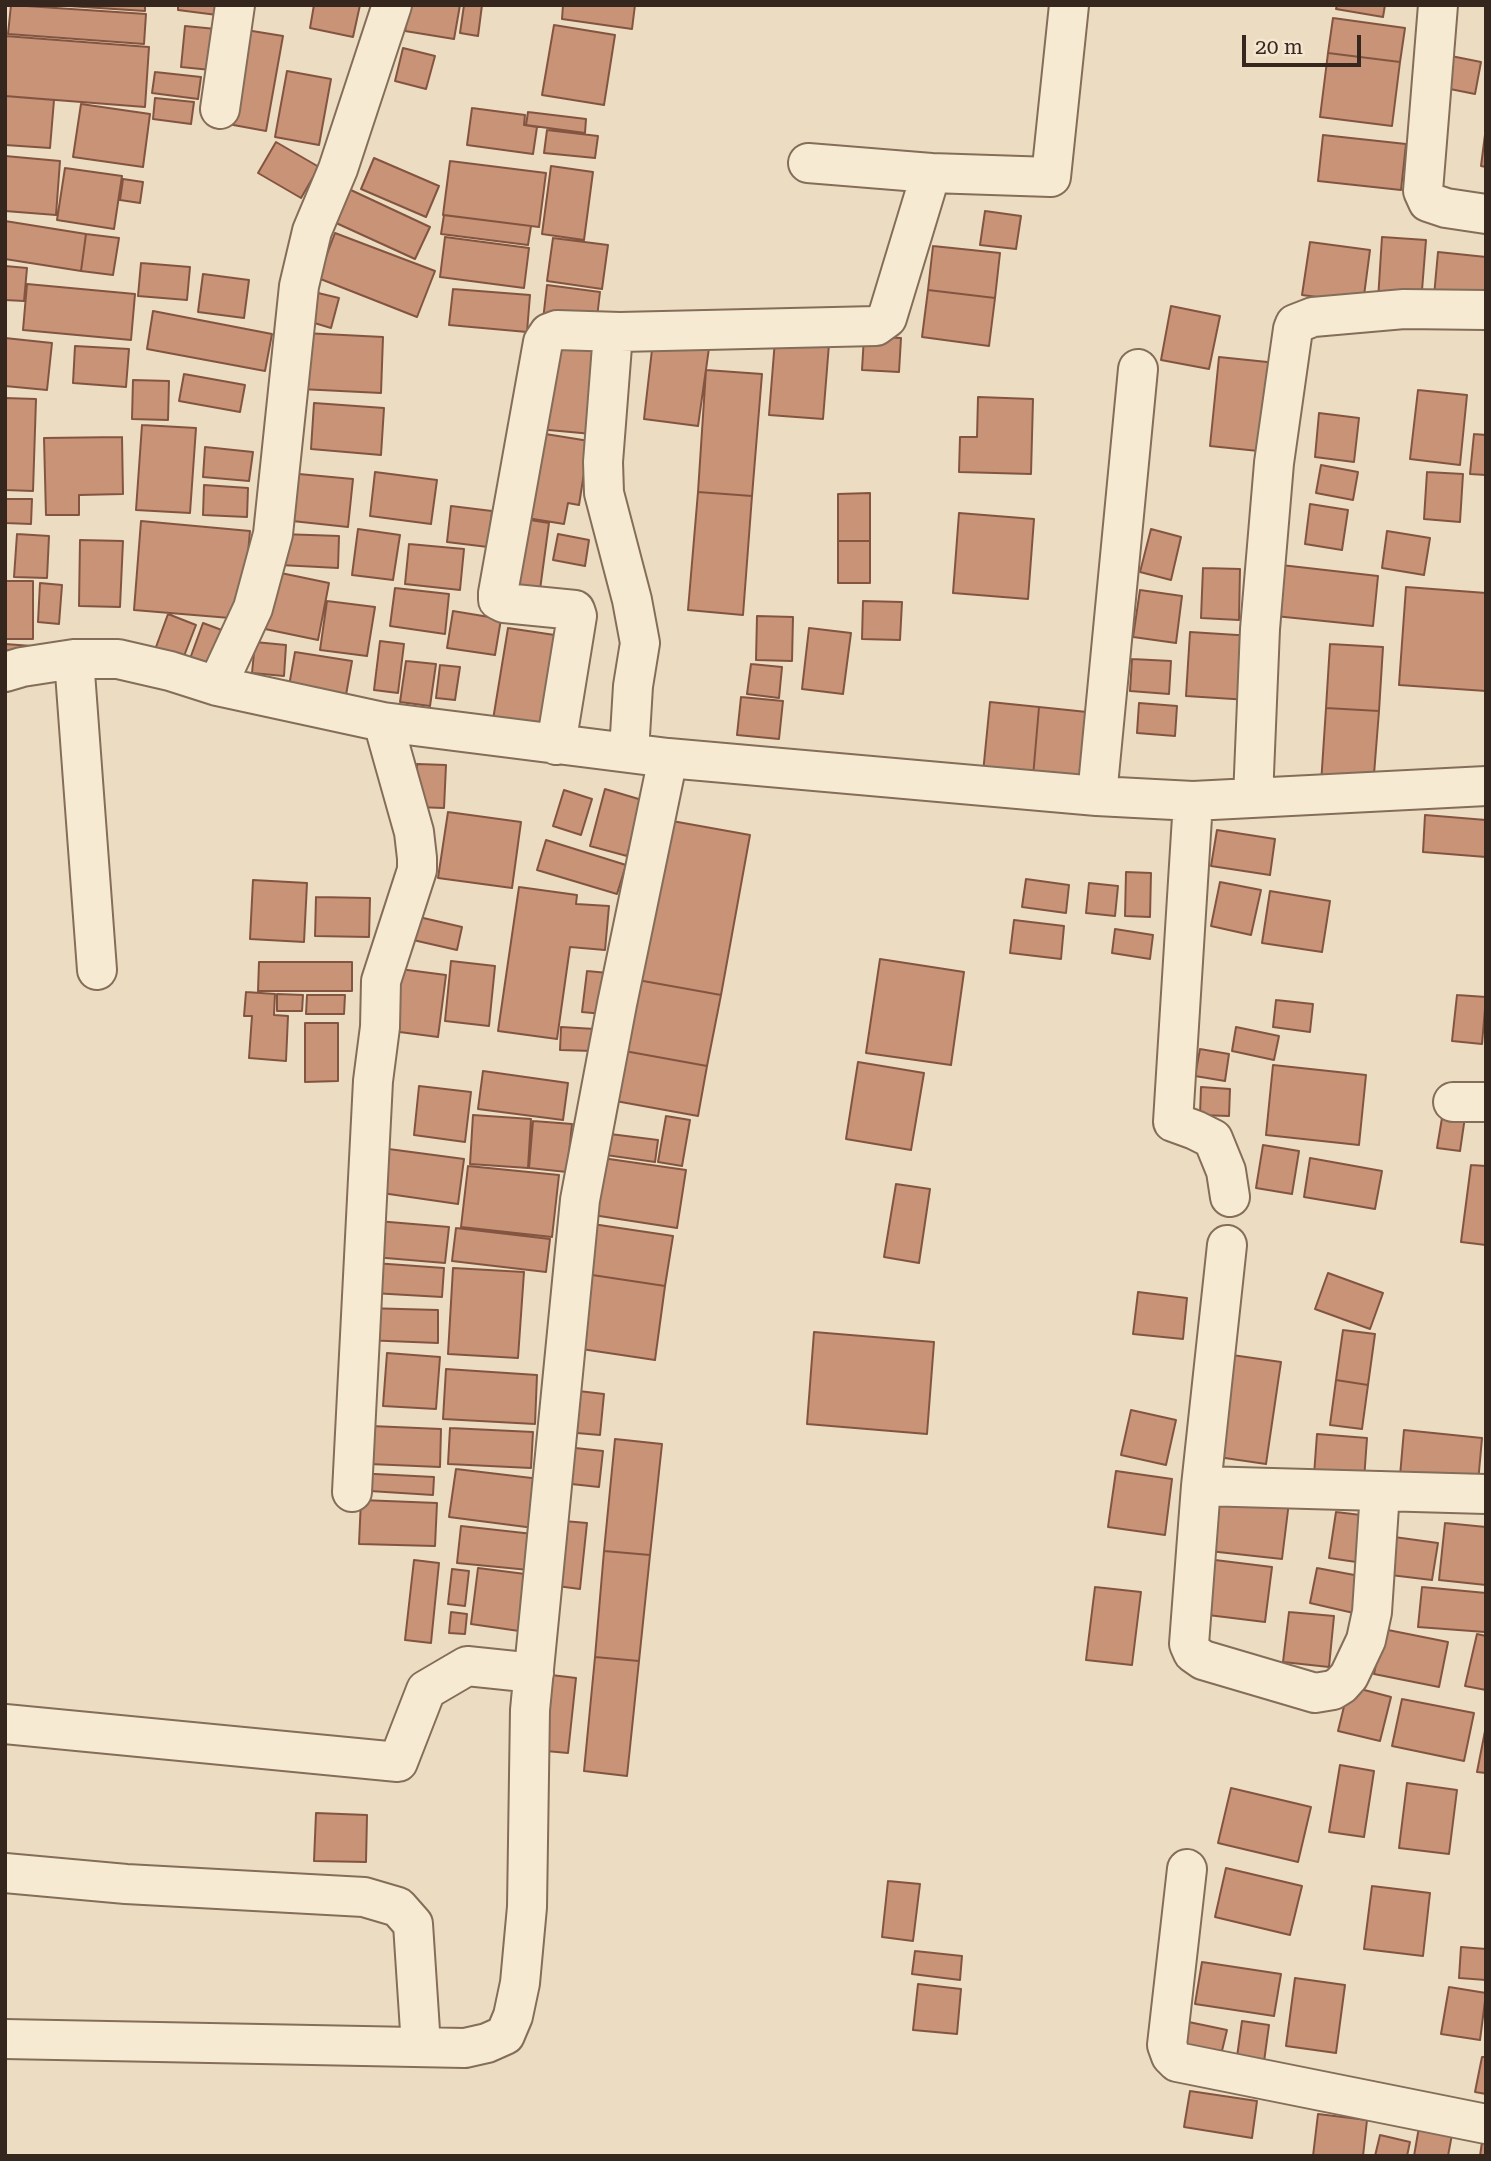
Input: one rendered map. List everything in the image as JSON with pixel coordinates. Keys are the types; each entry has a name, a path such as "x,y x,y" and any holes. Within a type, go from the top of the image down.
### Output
{"street":[{"path":"220,109 235,5"},
{"path":"217,686 253,608 272,534 299,286 312,231 338,169 392,5"},
{"path":"808,163 931,173 1051,177 1069,5"},
{"path":"1438,5 1423,191 1428,202 1446,208 1486,214"},
{"path":"556,744 577,616 575,610 504,603 498,600 543,342 548,333 557,330 621,332 876,327 887,318 931,173"},
{"path":"1253,798 1260,629 1273,463 1293,329 1296,324 1313,317 1404,309 1486,310"},
{"path":"621,332 614,339 612,346 603,472 604,493 632,600 640,643 633,686 629,752"},
{"path":"1097,796 1138,369"},
{"path":"74,659 97,971"},
{"path":"5,672 74,659 118,659 170,671 217,686 383,722 668,758 1097,796 1194,801 1486,786"},
{"path":"352,1492 373,1081 380,1027 381,981 417,870 418,858 414,832 383,722"},
{"path":"5,2039 466,2048 505,2035 513,2016 520,1983 527,1907 530,1710 580,1200 668,758"},
{"path":"1194,801 1173,1122 1213,1139 1226,1171 1230,1197"},
{"path":"1227,1245 1201,1486 1189,1644 1193,1653 1203,1660 1315,1693 1333,1690 1341,1685 1349,1676 1366,1640 1372,1612 1380,1491"},
{"path":"1201,1486 1486,1494"},
{"path":"5,1724 398,1762 426,1690 467,1666 534,1673"},
{"path":"1187,1869 1167,2045 1171,2056 1177,2062 1486,2124"},
{"path":"5,1873 126,1884 364,1897 398,1907 413,1924 421,2046"}],"building":[{"path":"11,5 146,14 144,44 8,34"},
{"path":"53,5 145,5 145,11"},
{"path":"178,5 218,5 217,15 178,10"},
{"path":"314,5 360,5 353,37 310,28"},
{"path":"410,5 460,5 454,39 405,31"},
{"path":"464,5 482,5 478,36 460,33"},
{"path":"563,5 635,5 632,29 562,19"},
{"path":"1337,5 1385,5 1383,17 1336,9"},
{"path":"1333,18 1405,28 1400,62 1328,53"},
{"path":"554,25 615,35 604,105 542,95"},
{"path":"185,26 216,29 211,70 181,67"},
{"path":"246,30 283,36 266,131 228,124"},
{"path":"5,36 149,47 145,107 5,96"},
{"path":"403,48 435,56 426,89 395,81"},
{"path":"1328,53 1400,62 1392,126 1320,117"},
{"path":"1451,56 1481,62 1475,94 1445,88"},
{"path":"287,71 331,79 319,145 275,137"},
{"path":"155,72 201,77 198,99 152,93"},
{"path":"5,96 54,100 50,148 5,145"},
{"path":"155,98 194,102 191,124 153,119"},
{"path":"81,104 150,114 143,167 73,157"},
{"path":"472,108 525,115 524,125 537,127 533,154 467,145"},
{"path":"528,112 586,119 585,133 526,125"},
{"path":"1486,127 1486,167 1481,166"},
{"path":"547,130 598,136 595,158 544,153"},
{"path":"1323,135 1406,144 1401,190 1318,181"},
{"path":"276,142 319,167 301,198 258,173"},
{"path":"5,156 60,161 56,215 5,211"},
{"path":"374,158 439,186 426,217 361,189"},
{"path":"450,161 546,173 539,227 443,215"},
{"path":"551,166 593,172 584,240 542,234"},
{"path":"65,168 122,176 114,229 57,220"},
{"path":"123,179 143,182 140,203 120,200"},
{"path":"338,184 430,227 415,259 323,217"},
{"path":"985,211 1021,216 1016,249 980,245"},
{"path":"444,215 531,226 528,245 441,234"},
{"path":"5,221 86,234 81,271 5,259"},
{"path":"335,233 435,271 417,317 318,278"},
{"path":"86,234 119,238 113,275 81,271"},
{"path":"445,237 529,248 524,288 440,277"},
{"path":"1382,237 1426,240 1421,303 1378,300"},
{"path":"553,238 608,245 602,289 547,281"},
{"path":"1310,242 1370,250 1363,303 1302,295"},
{"path":"933,246 1000,253 995,298 928,290"},
{"path":"1438,252 1486,257 1486,301 1434,296"},
{"path":"141,263 190,267 187,300 138,296"},
{"path":"5,266 27,268 24,301 5,300"},
{"path":"203,274 249,280 244,318 198,312"},
{"path":"27,284 135,294 131,340 23,330"},
{"path":"547,285 600,292 596,326 543,320"},
{"path":"453,289 530,295 527,332 449,325"},
{"path":"928,290 995,298 989,346 922,337"},
{"path":"318,293 339,298 331,328 311,322"},
{"path":"1171,306 1220,316 1209,369 1161,360"},
{"path":"153,311 272,334 265,371 147,349"},
{"path":"304,333 383,337 381,393 300,389"},
{"path":"864,336 901,338 899,372 862,370"},
{"path":"5,338 52,343 47,390 5,386"},
{"path":"547,338 601,343 592,434 538,429"},
{"path":"775,340 829,344 823,419 769,415"},
{"path":"653,341 709,348 698,426 644,419"},
{"path":"75,346 129,349 126,387 73,383"},
{"path":"1219,357 1277,363 1268,452 1210,446"},
{"path":"706,370 762,374 752,496 698,492"},
{"path":"184,374 245,385 240,412 179,401"},
{"path":"133,380 169,381 168,420 132,419"},
{"path":"1418,390 1467,395 1460,465 1410,459"},
{"path":"978,397 1033,399 1031,474 959,472 960,437 977,437"},
{"path":"5,398 36,399 33,491 5,490"},
{"path":"314,403 384,408 381,455 311,449"},
{"path":"1319,413 1359,418 1354,462 1315,457"},
{"path":"142,425 196,428 190,513 136,510"},
{"path":"533,432 589,441 579,505 568,503 564,524 521,517"},
{"path":"1474,434 1486,435 1486,475 1470,474"},
{"path":"122,437 123,494 79,495 79,515 46,515 44,438"},
{"path":"205,447 253,452 249,481 203,477"},
{"path":"1321,465 1358,472 1353,500 1316,493"},
{"path":"375,472 437,480 431,524 370,516"},
{"path":"1427,472 1463,474 1460,522 1424,519"},
{"path":"288,473 353,479 348,527 283,520"},
{"path":"204,485 248,488 247,517 203,515"},
{"path":"698,492 752,496 743,615 688,610"},
{"path":"870,493 870,541 838,541 838,494"},
{"path":"5,499 32,499 31,524 5,523"},
{"path":"1310,504 1348,510 1342,550 1305,544"},
{"path":"451,506 492,511 488,547 447,542"},
{"path":"959,513 1034,519 1028,599 953,593"},
{"path":"518,518 549,523 539,597 509,593"},
{"path":"141,521 250,531 242,619 134,610"},
{"path":"358,529 400,535 393,580 352,575"},
{"path":"1151,529 1181,537 1171,580 1140,572"},
{"path":"1387,531 1430,538 1424,575 1382,568"},
{"path":"17,534 49,536 47,578 14,577"},
{"path":"281,534 339,536 338,568 280,565"},
{"path":"558,534 589,540 585,566 553,560"},
{"path":"80,540 123,541 120,607 79,606"},
{"path":"838,541 870,541 870,583 838,583"},
{"path":"409,544 464,549 460,590 405,584"},
{"path":"1281,565 1378,576 1373,626 1275,616"},
{"path":"1203,568 1240,569 1239,620 1201,618"},
{"path":"276,572 329,583 318,640 265,629"},
{"path":"5,581 33,581 33,639 5,639"},
{"path":"40,583 62,585 59,624 38,622"},
{"path":"1406,587 1486,593 1486,691 1399,685"},
{"path":"395,588 449,594 445,634 390,626"},
{"path":"1140,590 1182,596 1176,643 1133,637"},
{"path":"327,601 375,607 367,656 320,650"},
{"path":"863,601 902,602 900,640 862,639"},
{"path":"453,611 501,619 495,655 447,648"},
{"path":"168,614 196,625 179,669 152,658"},
{"path":"757,616 793,617 792,661 756,660"},
{"path":"203,623 227,632 210,676 187,667"},
{"path":"508,628 568,637 551,742 491,732"},
{"path":"809,628 851,633 843,694 802,689"},
{"path":"1190,632 1253,636 1249,700 1186,696"},
{"path":"380,641 404,644 398,693 374,690"},
{"path":"255,642 286,645 284,676 252,673"},
{"path":"5,644 32,646 31,663 5,661"},
{"path":"1330,644 1383,647 1379,711 1326,708"},
{"path":"295,652 352,661 346,695 289,686"},
{"path":"1132,659 1171,661 1169,694 1130,691"},
{"path":"406,661 436,664 430,706 400,702"},
{"path":"751,664 782,667 779,698 747,694"},
{"path":"440,665 460,667 455,700 436,698"},
{"path":"741,697 783,701 779,739 737,735"},
{"path":"990,702 1039,707 1033,777 983,773"},
{"path":"1139,703 1177,706 1175,736 1137,733"},
{"path":"1039,707 1087,712 1080,782 1033,777"},
{"path":"1326,708 1379,711 1373,787 1321,784"},
{"path":"417,764 446,765 444,808 416,807"},
{"path":"605,789 642,800 627,856 590,846"},
{"path":"564,790 592,799 581,835 553,826"},
{"path":"448,812 521,822 512,888 438,878"},
{"path":"1425,815 1486,820 1486,857 1423,852"},
{"path":"661,819 750,835 721,995 632,979"},
{"path":"1217,830 1275,839 1270,875 1211,866"},
{"path":"546,840 626,865 617,894 537,870"},
{"path":"1126,872 1151,873 1150,917 1125,916"},
{"path":"1026,879 1069,885 1066,913 1022,907"},
{"path":"253,880 307,883 304,942 250,939"},
{"path":"1220,882 1261,890 1251,935 1211,926"},
{"path":"1089,883 1118,886 1115,916 1086,913"},
{"path":"519,887 577,895 576,904 609,906 605,950 570,947 557,1039 498,1031"},
{"path":"1270,891 1330,901 1322,952 1262,943"},
{"path":"316,897 370,898 369,937 315,936"},
{"path":"419,917 462,927 457,950 413,940"},
{"path":"1014,920 1064,926 1061,959 1010,953"},
{"path":"1115,929 1153,935 1150,959 1112,953"},
{"path":"880,959 964,972 951,1065 866,1053"},
{"path":"451,961 495,966 489,1026 445,1021"},
{"path":"259,962 352,962 352,991 258,991"},
{"path":"392,968 446,975 438,1037 384,1030"},
{"path":"587,971 608,973 603,1014 582,1012"},
{"path":"632,979 721,995 707,1066 619,1050"},
{"path":"246,992 275,994 274,1015 288,1016 286,1061 249,1058 252,1016 244,1016"},
{"path":"277,994 303,995 302,1011 277,1011"},
{"path":"307,995 345,995 344,1014 306,1014"},
{"path":"1457,995 1486,997 1482,1044 1452,1041"},
{"path":"1276,1000 1313,1004 1310,1032 1273,1027"},
{"path":"305,1023 338,1023 338,1081 305,1082"},
{"path":"561,1027 595,1029 593,1051 560,1050"},
{"path":"1236,1027 1279,1036 1274,1060 1232,1051"},
{"path":"1200,1049 1229,1054 1225,1081 1195,1076"},
{"path":"619,1050 707,1066 698,1116 610,1100"},
{"path":"858,1062 924,1073 911,1150 846,1139"},
{"path":"1273,1065 1366,1075 1359,1145 1266,1135"},
{"path":"483,1071 568,1083 563,1120 478,1109"},
{"path":"419,1086 471,1092 465,1142 414,1135"},
{"path":"1201,1087 1230,1089 1229,1116 1200,1115"},
{"path":"1444,1106 1466,1110 1460,1151 1437,1148"},
{"path":"473,1115 531,1119 528,1168 470,1164"},
{"path":"666,1116 690,1120 682,1166 658,1162"},
{"path":"533,1121 572,1124 567,1172 529,1168"},
{"path":"602,1133 658,1140 655,1162 599,1154"},
{"path":"1263,1145 1299,1151 1292,1194 1256,1188"},
{"path":"381,1148 464,1159 458,1204 375,1192"},
{"path":"602,1158 686,1170 677,1228 593,1215"},
{"path":"1310,1158 1382,1171 1375,1209 1304,1197"},
{"path":"1471,1165 1486,1166 1486,1245 1461,1242"},
{"path":"468,1166 559,1175 552,1237 461,1227"},
{"path":"896,1184 930,1189 919,1263 884,1257"},
{"path":"377,1221 449,1227 445,1263 374,1257"},
{"path":"586,1223 673,1236 665,1286 579,1273"},
{"path":"456,1228 550,1239 546,1272 452,1261"},
{"path":"374,1263 444,1268 442,1297 372,1293"},
{"path":"453,1268 524,1272 518,1358 448,1354"},
{"path":"579,1273 665,1286 655,1360 568,1347"},
{"path":"1328,1273 1383,1293 1370,1329 1315,1309"},
{"path":"1138,1292 1187,1298 1183,1339 1133,1334"},
{"path":"364,1308 438,1310 438,1343 363,1340"},
{"path":"1343,1330 1375,1334 1368,1385 1336,1380"},
{"path":"814,1332 934,1342 927,1434 807,1424"},
{"path":"387,1353 440,1357 436,1409 383,1406"},
{"path":"1232,1355 1281,1362 1266,1464 1218,1457"},
{"path":"446,1369 537,1375 535,1424 443,1419"},
{"path":"1336,1380 1368,1385 1362,1429 1330,1425"},
{"path":"570,1390 604,1394 600,1435 565,1432"},
{"path":"1131,1410 1176,1420 1166,1465 1121,1455"},
{"path":"371,1426 441,1429 440,1467 369,1464"},
{"path":"450,1428 533,1432 531,1468 448,1464"},
{"path":"1404,1430 1482,1438 1478,1483 1400,1476"},
{"path":"1317,1434 1367,1438 1364,1480 1314,1475"},
{"path":"615,1439 662,1444 650,1555 604,1551"},
{"path":"566,1447 603,1451 599,1487 562,1483"},
{"path":"456,1469 540,1479 534,1528 449,1517"},
{"path":"1116,1471 1172,1479 1165,1535 1108,1527"},
{"path":"355,1473 434,1477 433,1495 354,1490"},
{"path":"1216,1494 1289,1502 1282,1559 1209,1551"},
{"path":"361,1500 437,1503 435,1546 359,1544"},
{"path":"1336,1512 1369,1516 1363,1563 1329,1558"},
{"path":"564,1521 587,1523 580,1589 557,1586"},
{"path":"1445,1523 1486,1527 1486,1585 1439,1580"},
{"path":"461,1526 533,1534 529,1570 457,1563"},
{"path":"1387,1536 1438,1543 1432,1580 1382,1574"},
{"path":"604,1551 650,1555 639,1661 595,1657"},
{"path":"414,1560 439,1563 431,1643 405,1640"},
{"path":"1215,1560 1272,1567 1265,1622 1208,1615"},
{"path":"478,1568 533,1575 526,1632 471,1624"},
{"path":"1317,1568 1365,1577 1358,1614 1310,1603"},
{"path":"452,1569 469,1571 465,1606 448,1604"},
{"path":"1095,1587 1141,1592 1132,1665 1086,1660"},
{"path":"1422,1587 1486,1593 1485,1632 1418,1627"},
{"path":"451,1612 467,1614 465,1634 449,1633"},
{"path":"1289,1612 1334,1616 1329,1667 1283,1662"},
{"path":"1383,1629 1448,1642 1439,1687 1374,1674"},
{"path":"1477,1634 1486,1636 1486,1690 1465,1686"},
{"path":"595,1657 639,1661 627,1776 584,1771"},
{"path":"543,1674 576,1678 568,1753 535,1750"},
{"path":"1349,1686 1391,1697 1380,1741 1338,1731"},
{"path":"1402,1699 1474,1713 1464,1761 1392,1746"},
{"path":"1486,1726 1486,1773 1477,1772"},
{"path":"1340,1765 1374,1771 1364,1837 1329,1832"},
{"path":"1407,1783 1457,1790 1449,1854 1399,1848"},
{"path":"1231,1788 1311,1807 1298,1862 1218,1843"},
{"path":"316,1813 367,1815 366,1862 314,1861"},
{"path":"1226,1868 1302,1886 1290,1935 1215,1917"},
{"path":"888,1881 920,1884 913,1941 882,1937"},
{"path":"1372,1886 1430,1893 1423,1956 1364,1949"},
{"path":"1461,1947 1486,1949 1486,1980 1459,1978"},
{"path":"915,1951 962,1956 960,1980 912,1974"},
{"path":"1202,1962 1281,1974 1274,2016 1195,2004"},
{"path":"1295,1978 1345,1985 1336,2053 1286,2046"},
{"path":"918,1984 961,1989 957,2034 913,2030"},
{"path":"1449,1987 1486,1993 1480,2040 1441,2034"},
{"path":"1184,2021 1227,2030 1220,2059 1178,2050"},
{"path":"1242,2021 1269,2025 1263,2069 1236,2064"},
{"path":"1482,2057 1486,2057 1486,2094 1475,2092"},
{"path":"1190,2091 1257,2101 1252,2138 1184,2127"},
{"path":"1318,2114 1367,2120 1363,2156 1313,2156"},
{"path":"1419,2127 1452,2134 1448,2156 1414,2156"},
{"path":"1380,2135 1410,2142 1407,2156 1375,2156"},
{"path":"1483,2135 1486,2135 1486,2156 1480,2156"}]}
